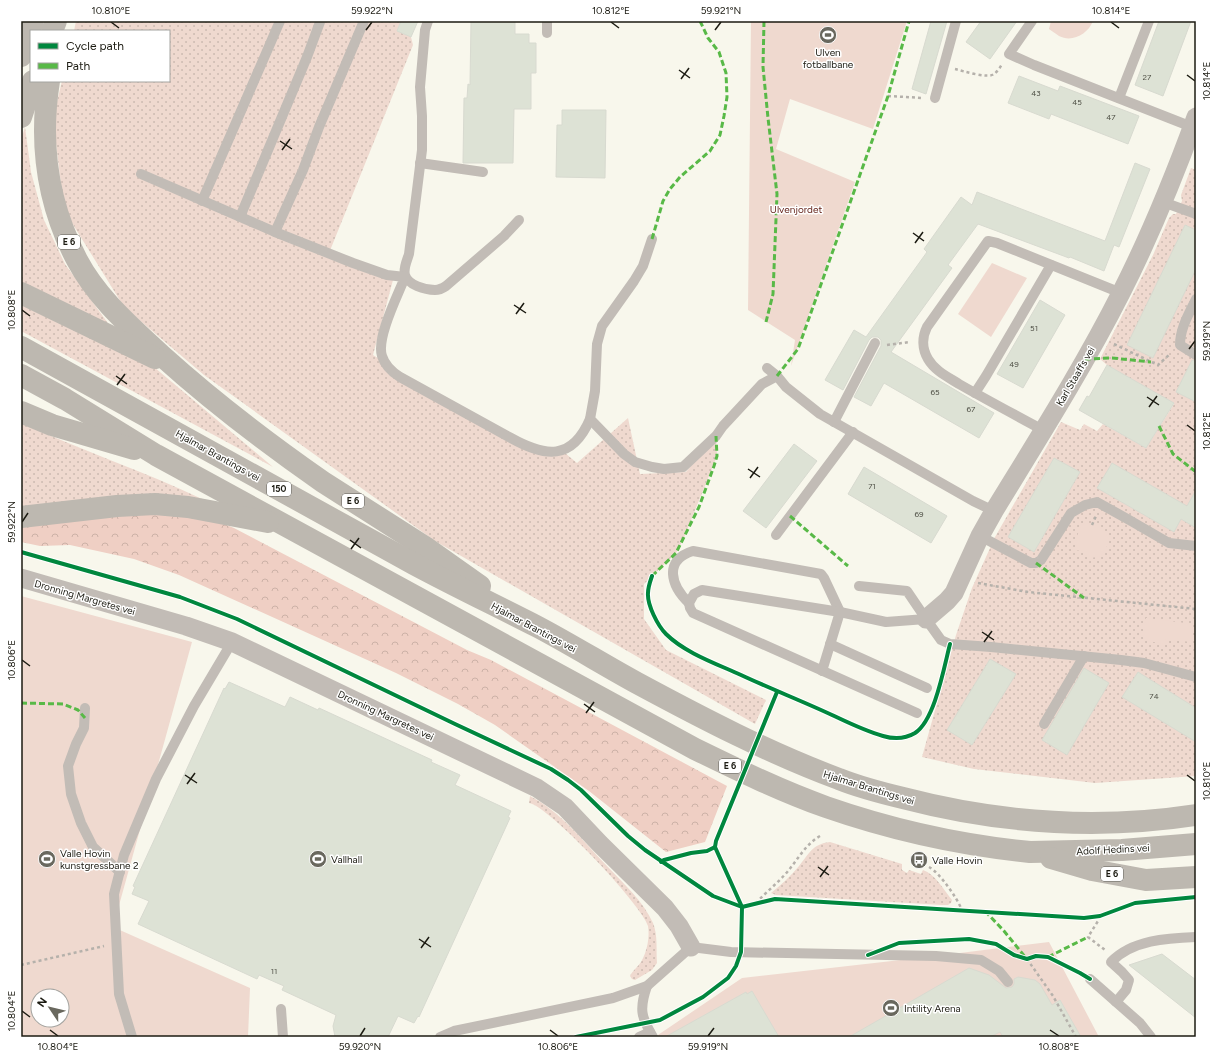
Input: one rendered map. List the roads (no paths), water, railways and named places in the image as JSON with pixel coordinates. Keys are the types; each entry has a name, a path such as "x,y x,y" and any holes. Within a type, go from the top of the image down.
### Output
{"highway":[{"path":"21,56 33,21"},
{"path":"21,117 33,82"},
{"name":"E 6","path":"49,82 44,121 44,151 47,175 54,203 64,233 90,281 104,300 174,367 298,464 425,547 538,627"},
{"path":"21,294 174,367"},
{"name":"Hjalmar Brantings vei","path":"21,347 448,582 538,627 695,714 778,754 840,780 934,806 975,814 1051,822 1123,822 1196,815"},
{"path":"21,375 65,399 156,455 286,526"},
{"path":"21,412 52,425 77,433 156,455"},
{"path":"21,517 117,506 155,504 188,507 286,526"},
{"name":"E 6","path":"286,526 695,749 765,782 825,806 924,836 1030,852 1092,870 1146,880 1196,877"},
{"name":"Adolf Hedins vei","path":"1030,852 1122,850 1196,844"}],"street":[{"name":"Karl Staaffs vei","path":"926,620 954,593 980,536 994,511 1098,336 1121,292 1163,202 1194,122"},
{"name":"Dronning Margretes vei","path":"21,578 186,626 232,642 522,780 542,791 565,807 665,908 679,926 691,947"}],"lane":[{"path":"202,201 280,21"},
{"path":"275,232 303,170 319,127 364,21"},
{"path":"428,21 425,30 420,87 422,116 420,163 409,254 405,268 405,276 387,323 380,347 384,362 393,373 528,447 540,451 555,452 571,446 585,432 590,419 595,391 597,344 602,326 643,266 652,239"},
{"path":"547,21 547,34"},
{"path":"935,98 956,21"},
{"path":"1032,21 1009,54 1141,108 1194,122"},
{"path":"1119,98 1149,21"},
{"path":"240,217 307,57 320,22"},
{"path":"420,163 483,172"},
{"path":"141,174 275,232 352,263 387,275 405,276 411,283 424,288 436,290 446,286 504,236 519,220"},
{"path":"1163,202 1196,214"},
{"path":"1043,430 975,393 936,369 927,357 923,340 923,335 927,327 988,241 997,243 1121,292"},
{"path":"975,393 1051,265"},
{"path":"1196,299 1183,326 1180,337 1180,345 1196,355"},
{"path":"834,422 875,343"},
{"path":"767,368 777,376 786,387 820,414 973,501 994,511"},
{"path":"590,419 624,454 635,462 664,469 683,467 716,436 723,426 762,384 777,376"},
{"path":"776,535 853,432"},
{"path":"980,536 1031,563 1036,563 1041,560 1071,513 1085,505 1097,502 1169,543 1196,546"},
{"path":"822,671 840,612 821,574 693,551 684,554 677,561 673,567 672,577 677,590 689,603 693,613 822,671 917,713"},
{"path":"859,586 908,591 926,620 941,640 950,644 977,645 1144,663 1196,677"},
{"path":"689,603 694,594 702,590 840,612 886,622 926,620"},
{"path":"132,1037 119,994 114,894 124,856 156,779 194,706 232,642"},
{"path":"830,644 926,688"},
{"path":"1044,724 1084,656"},
{"path":"85,708 84,728 68,766 72,794 81,823 93,847 120,872"},
{"path":"1116,1002 1126,990 1129,980 1111,962 1115,958 1128,949 1142,943 1173,938 1196,937"},
{"path":"440,1037 454,1031 613,998 647,986 691,947 731,952 936,956 981,960 1000,971 1008,982"},
{"path":"1090,979 1140,1023 1150,1037"},
{"path":"639,1037 652,1035 644,1020 642,1002 647,986"},
{"path":"281,1009 283,1037"}],"place":[{"name":"Ulven fotballbane","path":"828,35"},
{"name":"Valle Hovin kunstgressbane 2","path":"47,859"},
{"name":"Vallhall","path":"318,859"},
{"name":"Valle Hovin","path":"919,860"},
{"name":"Intility Arena","path":"891,1008"}],"park label":[{"name":"Ulvenjordet","path":"796,209"}]}
